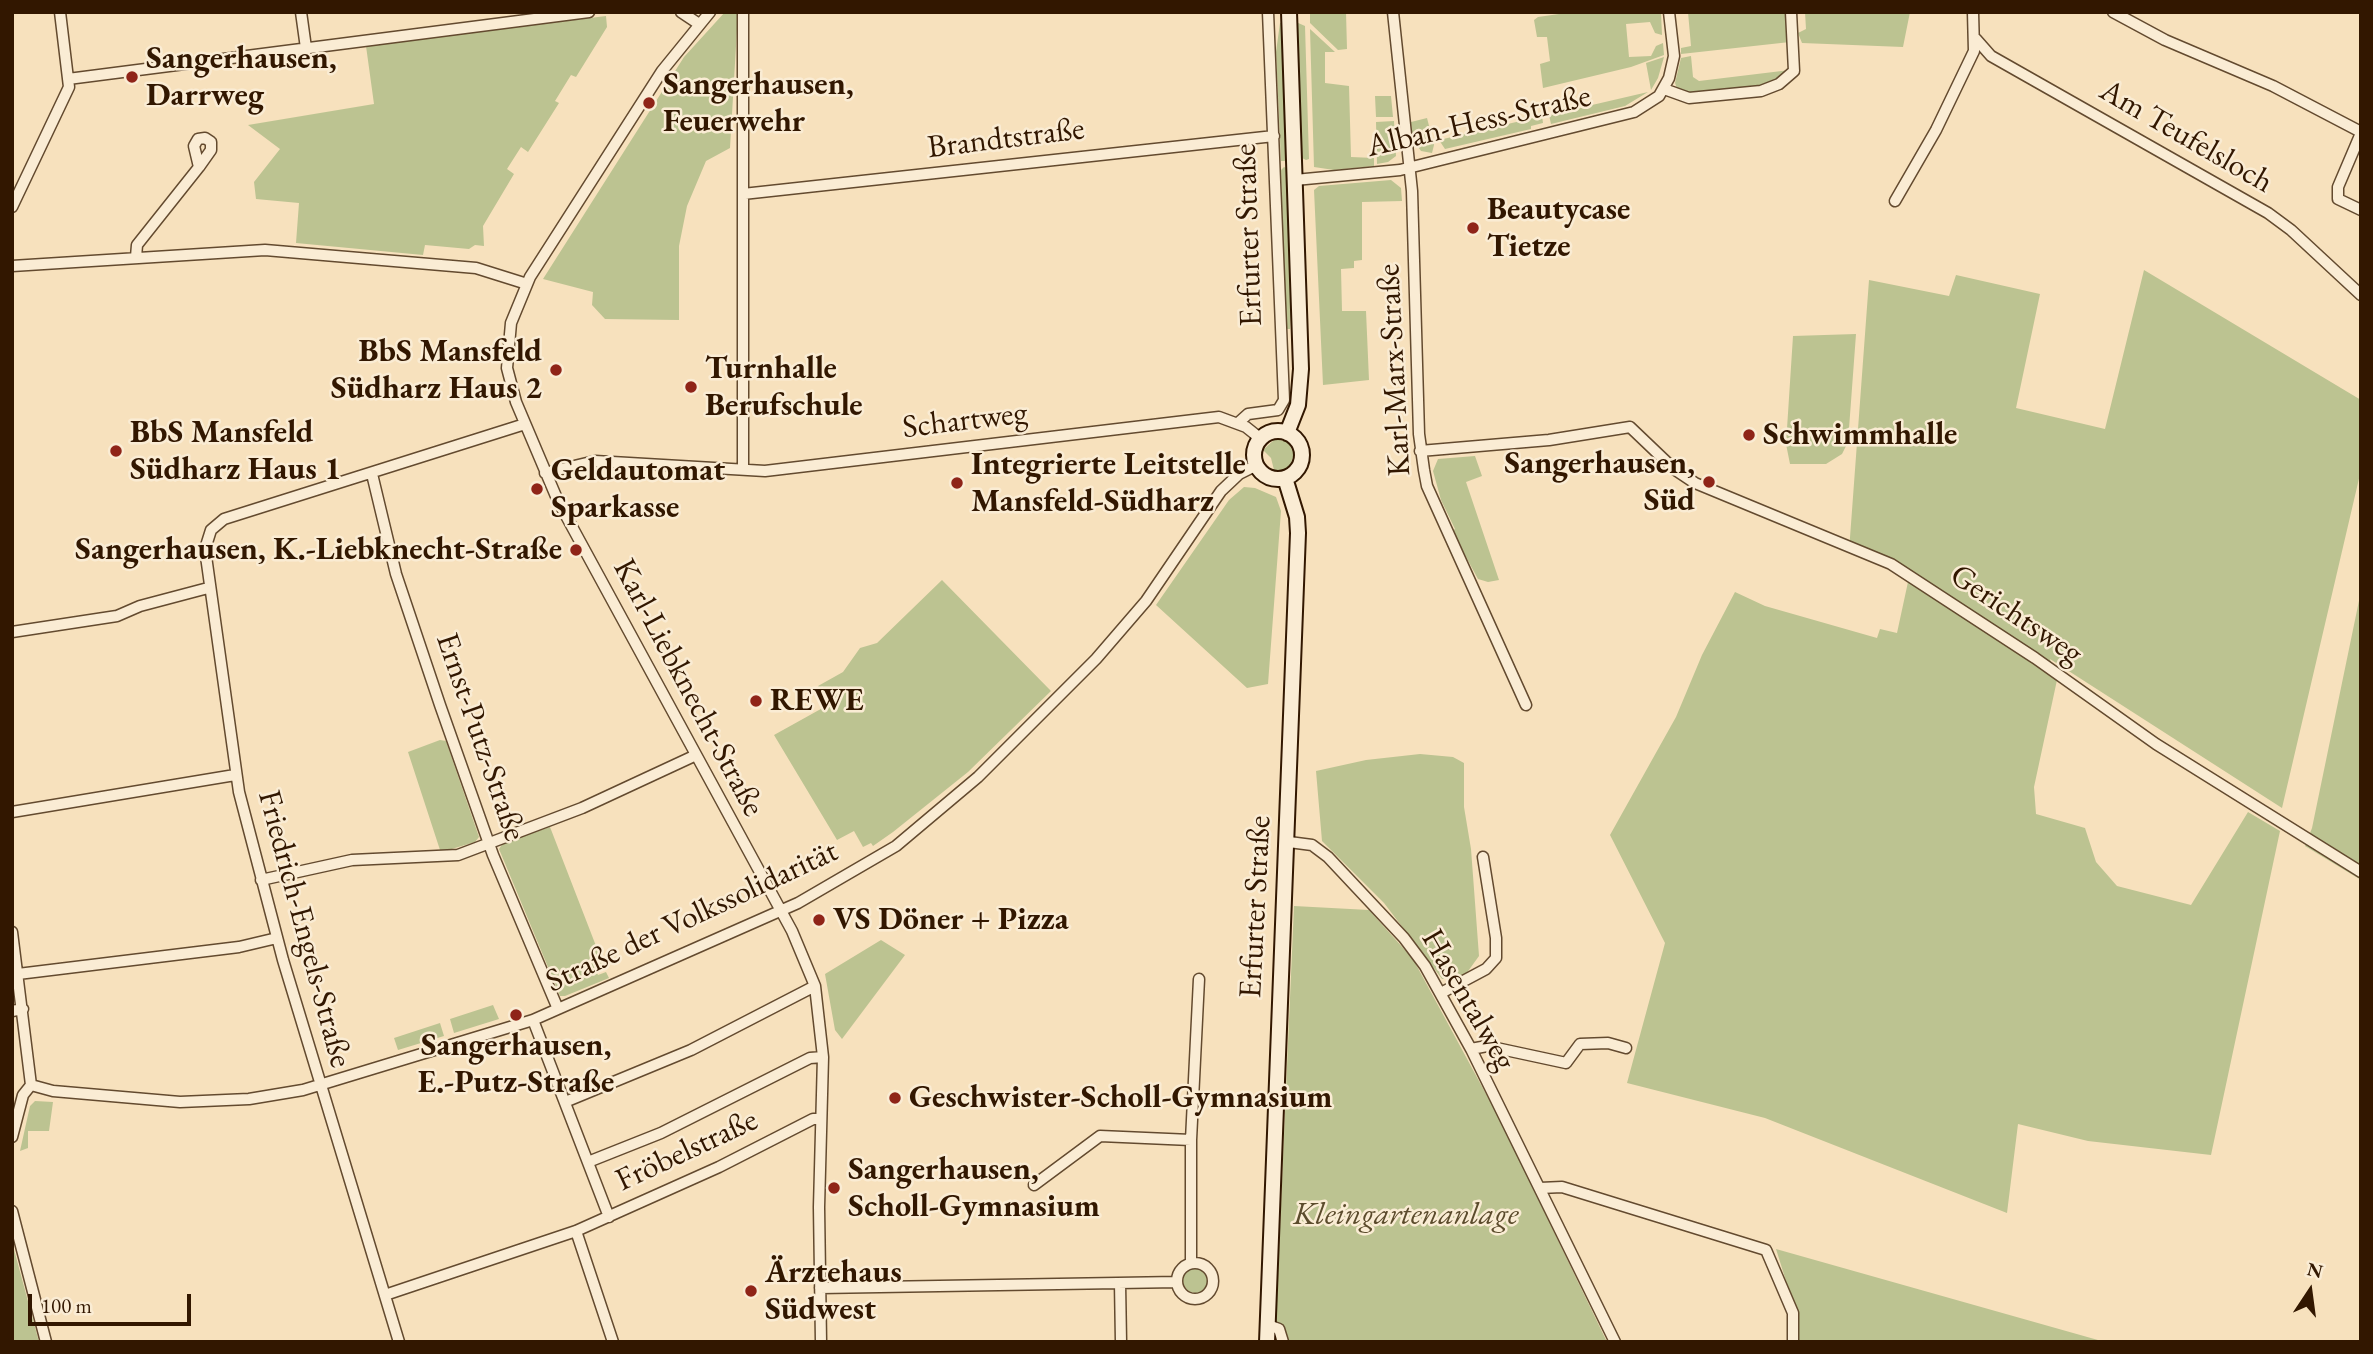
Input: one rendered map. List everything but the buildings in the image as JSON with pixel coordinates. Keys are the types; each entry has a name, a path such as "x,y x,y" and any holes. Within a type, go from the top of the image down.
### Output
{"main road":[{"name":"Erfurter Straße","path":"1287,433 1298,405 1301,379 1289,12"},
{"path":"1271,433 1287,433 1299,444 1302,456 1297,469 1285,478 1269,477 1257,465 1255,452 1261,439 1271,433"},
{"name":"Erfurter Straße","path":"1267,1342 1280,961 1289,842 1298,533 1296,511 1285,478"}],"street":[{"path":"14,200 69,87 60,12"},
{"path":"301,12 306,48"},
{"path":"68,79 589,12"},
{"path":"681,12 699,24"},
{"name":"Karl-Liebknecht-Straße","path":"710,12 662,71 527,284 511,323 507,354 511,388 545,473 694,756 780,912 815,986 823,1058 820,1119 821,1342"},
{"path":"743,12 743,468"},
{"name":"Erfurter Straße","path":"1238,423 1248,414 1278,410 1284,400 1268,12"},
{"name":"Karl-Marx-Straße","path":"1393,12 1410,168 1420,451 1427,486 1526,705"},
{"path":"1670,12 1674,56 1664,89 1689,98 1761,90 1783,82 1795,68 1791,12"},
{"path":"1895,201 1936,130 1974,51 1976,39 1971,23 1973,12"},
{"path":"2113,12 2165,40 2273,86 2361,132 2338,187 2338,199 2361,209"},
{"name":"Am Teufelsloch","path":"1976,39 1991,56 2268,213 2291,230 2361,295"},
{"name":"Alban-Hess-Straße","path":"1295,180 1410,168 1628,115 1652,102 1664,89"},
{"name":"Brandtstraße","path":"743,194 1274,136"},
{"path":"136,257 138,245 199,167"},
{"path":"12,266 281,251 475,268 527,284"},
{"name":"Schartweg","path":"545,473 595,461 770,470 1212,418 1238,423 1261,439"},
{"path":"372,474 525,424"},
{"name":"Gerichtsweg","path":"1420,451 1549,440 1630,427 1674,469 1695,483 1853,547 1910,576 2035,658 2156,744 2361,872"},
{"name":"Straße der Volkssolidarität","path":"31,1085 53,1091 180,1102 249,1099 320,1086 533,1020 780,912 895,846 978,777 1096,659 1146,601 1221,491 1239,474 1257,465"},
{"name":"Friedrich-Engels-Straße","path":"372,474 224,519 217,524 205,550 235,775 277,938 399,1342"},
{"name":"Ernst-Putz-Straße","path":"372,474 396,574 488,843 558,1009"},
{"path":"12,632 117,616 140,606 208,587"},
{"path":"261,880 352,860 453,856 582,808 694,756"},
{"path":"12,811 235,775"},
{"name":"Hasentalweg","path":"1289,842 1312,845 1335,863 1404,938 1441,993 1615,1342"},
{"path":"1441,993 1486,969 1496,958 1496,938 1483,857"},
{"path":"12,932 18,974 18,1010 31,1085 23,1095 12,1137"},
{"path":"18,974 239,947 277,938"},
{"path":"1191,1263 1191,1140 1199,979"},
{"path":"565,1102 691,1050 815,986"},
{"path":"533,1020 610,1217"},
{"path":"1471,1049 1487,1046 1566,1063 1580,1044 1608,1043 1626,1048"},
{"path":"588,1162 661,1133 810,1058 823,1058"},
{"name":"Fröbelstraße","path":"385,1295 576,1231 813,1119 820,1119"},
{"path":"1034,1185 1100,1136 1191,1140"},
{"path":"1540,1188 1562,1186 1766,1250 1793,1313 1793,1342"},
{"path":"12,1211 46,1342"},
{"path":"576,1231 613,1342"},
{"path":"1191,1263 1200,1264 1211,1272 1213,1281 1210,1290 1200,1298 1191,1298 1181,1292 1177,1282 1181,1269 1191,1263"},
{"path":"820,1288 1177,1282"},
{"path":"1120,1283 1121,1342"},
{"path":"1268,1325 1279,1329 1283,1342"}],"green space":[{"path":"725,12 738,12 730,148 706,161 687,206 679,246 679,320 605,319 592,305 593,292 543,279 684,57"},
{"path":"1310,12 1346,12 1347,49 1338,50 1310,23"},
{"path":"1573,12 1661,12 1662,35 1655,33 1650,22 1626,24 1629,57 1651,56 1656,46 1663,43 1664,55 1631,67 1543,88 1540,64 1550,61 1547,37 1537,37 1534,20 1538,17"},
{"path":"1688,12 1788,12 1790,42 1681,54 1681,48 1691,46"},
{"path":"1805,12 1910,12 1903,47 1802,43 1798,33 1806,29"},
{"path":"606,16 607,27 576,77 571,75 555,101 559,103 528,152 521,147 507,169 514,174 483,226 484,246 475,245 469,249 425,245 423,255 296,243 299,203 256,199 254,182 280,149 248,125 374,104 366,46"},
{"path":"1284,22 1289,161 1281,161 1276,52 1280,23"},
{"path":"1296,22 1305,26 1309,159 1306,160 1302,158"},
{"path":"1310,29 1335,52 1325,52 1325,83 1349,86 1351,157 1374,158 1374,166 1334,170 1314,167"},
{"path":"1691,56 1693,77 1699,81 1790,70 1770,85 1686,95 1678,91 1675,83 1681,58"},
{"path":"1664,57 1658,78 1651,90 1646,63"},
{"path":"1648,92 1625,106 1551,124 1549,115"},
{"path":"1375,96 1391,96 1393,117 1376,117"},
{"path":"1542,116 1543,123 1531,126 1531,129 1445,149 1439,140"},
{"path":"1427,118 1434,145 1432,153 1421,151 1412,138 1411,122"},
{"path":"1394,121 1396,156 1388,162 1377,164 1376,122"},
{"path":"1284,167 1289,169 1292,297 1290,329 1285,329 1281,170"},
{"path":"1391,180 1401,188 1402,201 1362,202 1362,260 1354,261 1354,268 1341,269 1342,311 1366,311 1369,380 1323,385 1314,190 1319,186"},
{"path":"2144,270 2361,400 2361,470 2282,808 2050,659 2057,680 2034,787 2036,814 2085,828 2096,862 2117,886 2191,905 2248,812 2280,831 2211,1155 2088,1141 2018,1124 2007,1213 1765,1118 1627,1083 1665,943 1610,835 1676,717 1702,655 1735,592 1765,606 1877,638 1880,629 1897,633 1908,582 1886,567 1849,551 1869,280 1949,296 1956,275 2040,294 2016,408 2105,429"},
{"path":"1856,334 1848,442 1842,454 1826,464 1790,464 1786,444 1793,336"},
{"path":"1275,439 1288,442 1294,454 1290,466 1281,471 1274,470 1271,458 1263,450"},
{"path":"1475,456 1482,476 1466,482 1499,580 1488,582 1478,579 1452,531 1455,529 1441,500 1433,471 1438,459"},
{"path":"1244,487 1255,488 1276,497 1281,511 1268,684 1247,688 1156,605 1229,500"},
{"path":"942,580 1051,691 968,772 873,846 871,843 863,847 854,831 837,840 774,735 828,705 818,686 843,672 860,648 877,643"},
{"path":"2361,591 2361,880 2305,846 2312,828"},
{"path":"440,740 446,741 479,837 475,842 445,851 440,850 408,752"},
{"path":"1420,754 1453,757 1464,763 1464,807 1471,849 1479,956 1466,974 1453,979 1442,979 1384,903 1322,841 1316,771 1366,760"},
{"path":"550,827 603,964 595,968 598,975 606,972 609,978 565,996 560,996 499,849 503,843"},
{"name":"Kleingartenanlage","path":"1294,906 1369,910 1413,959 1499,1118 1607,1342 1275,1342"},
{"path":"881,940 905,955 842,1039 835,1030 825,974"},
{"path":"493,1005 499,1019 454,1033 450,1019"},
{"path":"440,1023 444,1036 398,1050 394,1038"},
{"path":"35,1101 53,1102 49,1131 28,1131 28,1148 20,1151 30,1106"},
{"path":"12,1242 39,1342 12,1342"},
{"path":"1776,1249 2105,1342 1796,1342 1797,1316"},
{"path":"1196,1267 1205,1271 1209,1280 1205,1289 1196,1293 1187,1289 1183,1280 1187,1271"}],"place":[{"name":"Sangerhausen, Darrweg","path":"132,77"},
{"name":"Sangerhausen, Feuerwehr","path":"649,103"},
{"name":"Beautycase Tietze","path":"1473,228"},
{"name":"BbS Mansfeld Südharz Haus 2","path":"556,370"},
{"name":"Turnhalle Berufschule","path":"691,387"},
{"name":"Schwimmhalle","path":"1749,435"},
{"name":"BbS Mansfeld Südharz Haus 1","path":"116,451"},
{"name":"Sangerhausen, Süd","path":"1709,482"},
{"name":"Integrierte Leitstelle Mansfeld-Südharz","path":"957,483"},
{"name":"Geldautomat Sparkasse","path":"537,489"},
{"name":"Sangerhausen, K.-Liebknecht-Straße","path":"576,550"},
{"name":"REWE","path":"756,701"},
{"name":"VS Döner + Pizza","path":"819,920"},
{"name":"Sangerhausen, E.-Putz-Straße","path":"516,1015"},
{"name":"Geschwister-Scholl-Gymnasium","path":"895,1098"},
{"name":"Sangerhausen, Scholl-Gymnasium","path":"834,1188"},
{"name":"Ärztehaus Südwest","path":"751,1291"}]}
